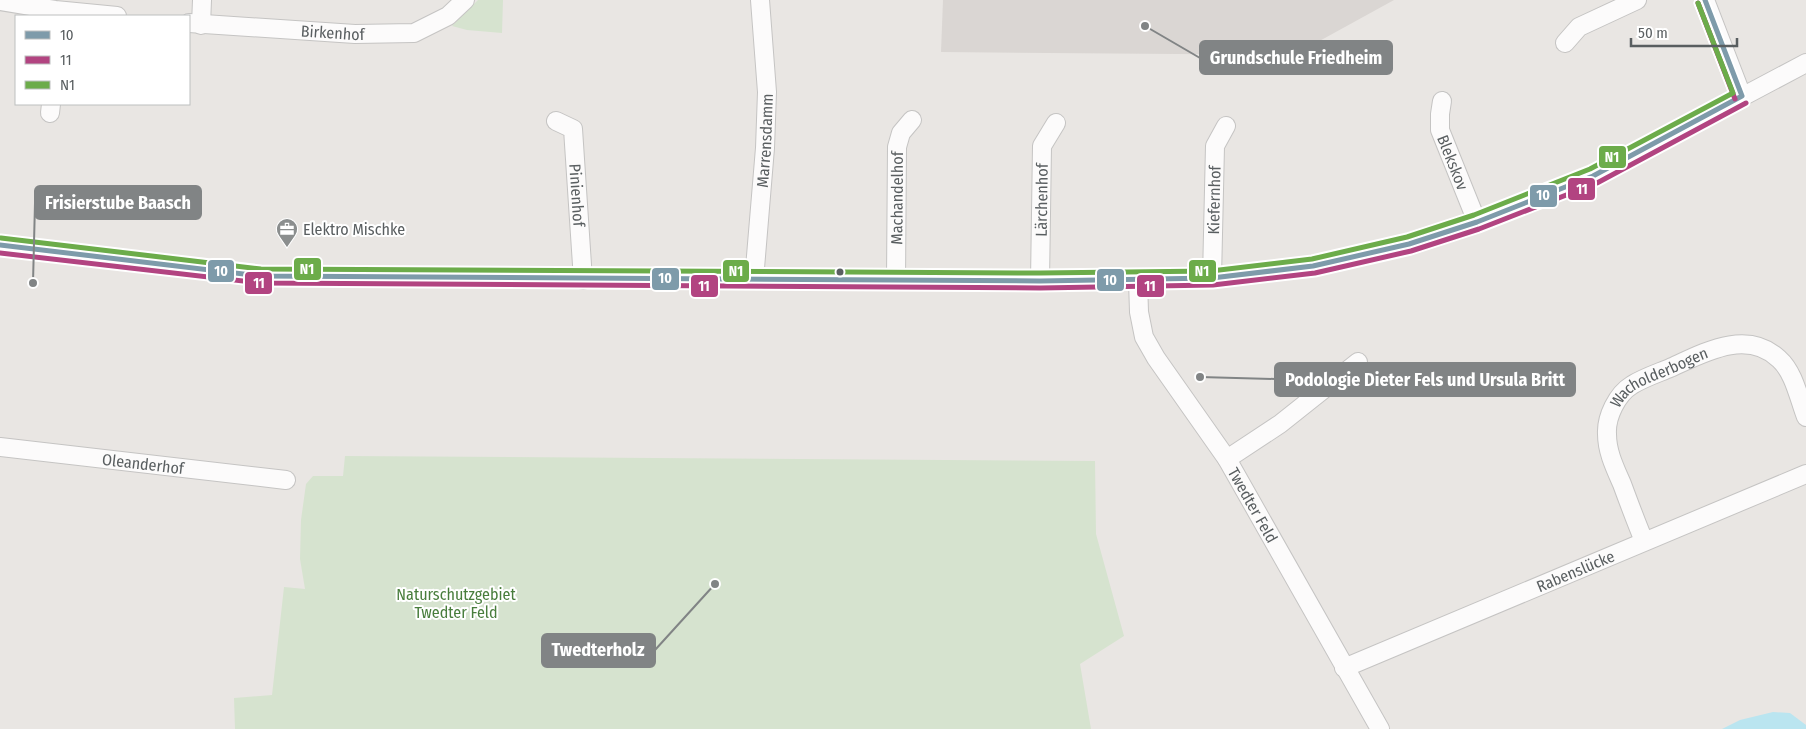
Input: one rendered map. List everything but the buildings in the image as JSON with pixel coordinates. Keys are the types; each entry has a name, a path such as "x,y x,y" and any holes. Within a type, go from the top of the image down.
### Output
{"street":[{"path":"195,24 202,0"},
{"name":"Birkenhof","path":"195,24 355,34 414,33 448,16 465,0"},
{"name":"Marrensdamm","path":"754,280 765,148 767,92 760,0"},
{"path":"1565,43 1579,26 1637,0"},
{"path":"1705,0 1742,96"},
{"path":"0,1 55,13 96,15"},
{"path":"0,245 261,276 583,280 1040,281 1212,278 1304,267 1349,258 1409,244 1477,222 1593,176 1806,62"},
{"name":"Blekskov","path":"1442,101 1440,130 1477,222"},
{"name":"Machandelhof","path":"896,280 897,147 900,133 912,120"},
{"name":"Pinienhof","path":"556,121 573,129 583,280"},
{"name":"Lärchenhof","path":"1040,281 1042,146 1056,123"},
{"name":"Kiefernhof","path":"1212,278 1215,146 1226,126"},
{"name":"Twedter Feld","path":"1138,280 1138,312 1144,337 1156,358 1227,459 1380,729"},
{"name":"Wacholderbogen","path":"1644,541 1609,453 1607,433 1610,414 1619,398 1631,385 1713,349 1732,344 1749,344 1764,349 1780,359 1791,377 1806,417"},
{"path":"1227,459 1280,424 1358,362"},
{"name":"Oleanderhof","path":"0,447 286,480"},
{"name":"Rabenslücke","path":"1344,668 1806,474"}],"shaded area":[{"path":"943,0 1394,0 1294,55 941,52"}],"green space":[{"path":"478,0 503,0 502,33 467,30 452,26"},
{"name":"Naturschutzgebiet Twedter Feld","path":"345,456 1095,461 1096,534 1124,636 1080,664 1091,729 235,729 234,698 272,695 284,587 305,589 300,559 301,520 306,484 313,476 343,476"}],"water":[{"path":"1773,712 1790,713 1806,725 1806,729 1722,729 1740,720"}],"transit line":[{"name":"10","path":"1705,0 1742,96"},
{"name":"11","path":"1698,3 1735,99"},
{"name":"N1","path":"1,238 261,269 1040,273 1211,271 1312,259 1407,237 1474,215 1590,169 1733,93 1698,3"},
{"name":"10","path":"0,245 261,276 1040,281 1212,278 1313,266 1409,244 1477,222 1593,176 1742,96"},
{"name":"11","path":"0,253 261,283 1040,288 1213,285 1315,273 1411,251 1479,229 1597,183 1746,103"}],"place":[{"name":"Grundschule Friedheim","path":"1145,26"},
{"name":"Elektro Mischke","path":"287,248"},
{"name":"Frisierstube Baasch","path":"33,283"},
{"name":"Podologie Dieter Fels und Ursula Britt","path":"1200,377"},
{"name":"Twedterholz","path":"715,584"}]}
